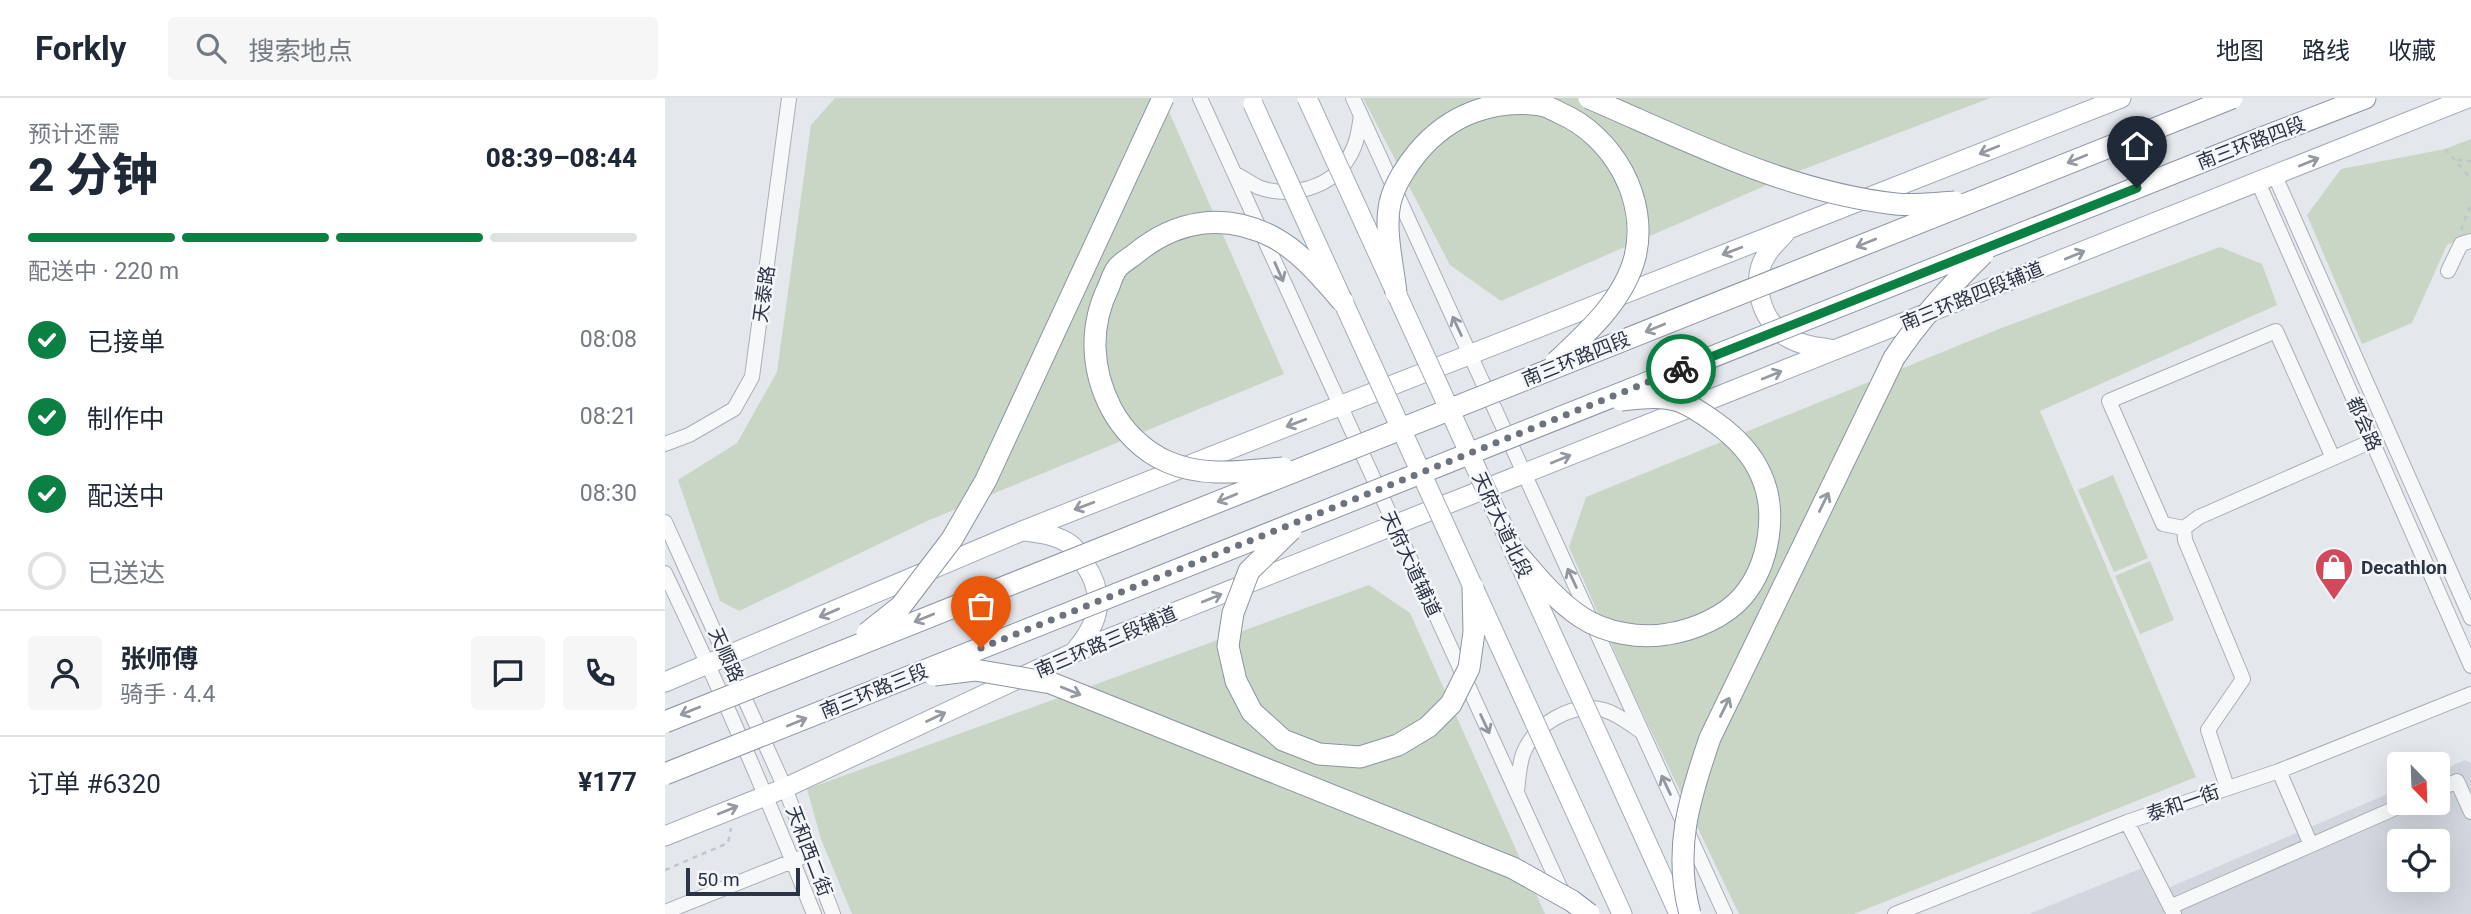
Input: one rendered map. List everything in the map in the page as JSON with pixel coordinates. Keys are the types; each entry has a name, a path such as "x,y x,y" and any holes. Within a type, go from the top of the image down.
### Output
{"highway":[{"path":"847,649 901,606 952,539 986,480 1163,98"},
{"path":"1589,98 1769,175 1829,193 1898,204 1971,202"},
{"name":"南三环路四段","path":"1306,466 2232,98"},
{"name":"南三环路四段","path":"1434,468 2365,98"},
{"path":"1396,293 1389,230 1390,202 1408,165 1433,134 1464,114 1497,104 1543,105 1575,119 1603,143 1624,171 1635,203 1638,224 1635,257 1626,280 1607,311 1548,370"},
{"path":"1306,466 1214,474 1168,462 1142,447 1118,420 1101,388 1093,349 1100,304 1118,268 1153,238 1185,225 1225,221 1246,226 1274,238 1307,262 1343,302"},
{"path":"1690,914 1685,895 1682,850 1689,797 1710,738 1894,358 1915,327 1947,289 1992,246"},
{"path":"1513,550 1559,601 1584,619 1623,634 1653,637 1687,631 1720,615 1743,596 1760,567 1768,540 1770,508 1762,475 1746,450 1725,429 1680,402 1656,397 1599,402"},
{"path":"665,722 1306,466"},
{"name":"南三环路三段","path":"665,774 1434,468"},
{"path":"1303,520 1249,571 1233,613 1228,646 1236,681 1252,712 1283,740 1319,754 1360,757 1398,745 1429,727 1451,704 1469,668 1474,632 1473,587"},
{"path":"907,677 975,670 1051,683 1513,869 1573,901 1589,914"}],"main road":[{"path":"1250,98 1622,914"},
{"name":"天府大道北段","path":"1307,98 1679,914"},
{"path":"665,682 1022,531 2121,98"},
{"name":"南三环路四段辅道","path":"1475,493 2468,98"},
{"path":"1788,229 1765,256 1759,274 1760,299 1767,318 1785,336 1804,345 1835,350"},
{"name":"南三环路三段辅道","path":"665,836 785,788 1075,652 1475,493"},
{"path":"1022,531 1048,534 1072,546 1089,571 1097,592 1097,616 1090,633 1075,652"}],"street":[{"name":"天泰路","path":"665,444 689,435 734,409 752,377 789,98"},
{"name":"天府大道辅道","path":"1200,98 1573,914"},
{"path":"1353,98 1725,914"},
{"path":"1234,173 1256,186 1277,192 1304,190 1325,181 1339,172 1349,158 1357,139 1361,115"},
{"name":"都会路","path":"2267,179 2372,441 2471,666"},
{"name":"都会路","path":"2267,179 2471,618"},
{"path":"2448,271 2464,240"},
{"path":"2333,458 2276,331 2109,401 2163,524 2184,528 2199,517 2372,441"},
{"name":"天顺路","path":"665,522 766,794"},
{"path":"2184,528 2185,540 2243,679 2208,730 2227,788"},
{"name":"天顺路","path":"665,573 718,660 785,788"},
{"path":"2436,587 2454,579"},
{"name":"泰和一街","path":"1895,914 2127,822 2279,771 2471,694"},
{"path":"1517,792 1522,756 1532,737 1553,719 1575,710 1602,709 1623,718 1643,733"},
{"path":"2279,771 2311,845"},
{"path":"2450,784 2457,781 2471,812"},
{"name":"天和西二街","path":"785,788 833,914"},
{"name":"天和西二街","path":"766,794 814,914"},
{"path":"2127,822 2172,910 2387,812"},
{"path":"665,912 809,854"}],"path":[{"path":"2445,149 2471,179"},
{"path":"2455,160 2471,161"},
{"path":"2464,240 2471,204"},
{"path":"665,870 728,843 735,807"}],"shaded area":[{"path":"2465,760 2471,763 2471,914 2029,914 2142,868 2154,894 2387,794 2387,816 2450,816 2450,767"}],"green space":[{"path":"835,98 1163,98 1284,374 927,521 739,611 720,601 678,480 737,443 777,372 811,125"},
{"path":"1363,98 1990,98 1799,171 1501,301 1450,265"},
{"path":"2471,139 2471,234 2447,245 2412,323 2362,344 2307,215 2341,169 2445,149"},
{"path":"2220,247 2262,264 2277,305 2040,411 2196,777 1854,914 1739,914 1632,691 1569,547 1586,497 1999,329"},
{"path":"2113,475 2148,558 2114,572 2078,490"},
{"path":"2150,561 2174,620 2140,634 2115,576"},
{"path":"1369,585 1410,613 1545,914 852,914 821,839 807,789"}],"way so far":[{"path":"981,648 1681,369"}],"place":[{"name":"Decathlon","path":"2334,601"}],"route":[{"path":"1681,369 2137,188"}]}
